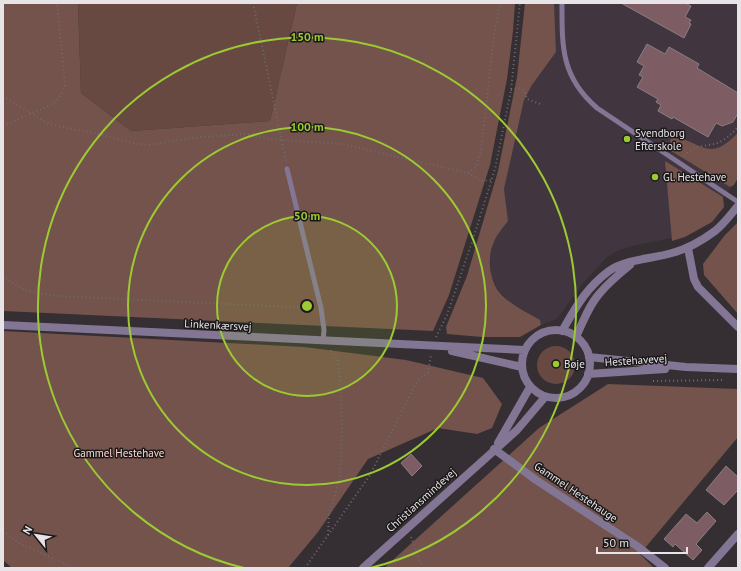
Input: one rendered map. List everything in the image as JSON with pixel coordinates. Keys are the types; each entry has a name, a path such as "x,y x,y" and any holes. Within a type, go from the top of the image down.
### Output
{"street":[{"path":"562,331 581,298 594,283 610,270 636,260 672,253 688,248 716,231 738,206"},
{"path":"688,248 694,279 698,287 738,326"},
{"path":"576,337 590,308 599,294 611,281 636,260"},
{"name":"Linkenkærsvej","path":"3,325 524,350"},
{"path":"555,330 562,331 576,337 584,346 589,357 590,366 583,385 566,397 555,399 545,397 530,388 526,381 522,367 524,350 528,344 540,334 555,330"},
{"name":"Linkenkærsvej","path":"432,346 522,367"},
{"name":"Hestehavevej","path":"589,357 686,367 738,369"},
{"name":"Hestehavevej","path":"588,374 686,367"},
{"name":"Christiansmindevej","path":"494,449 530,388"},
{"name":"Christiansmindevej","path":"363,568 517,430 545,397"},
{"name":"Gammel Hestehauge","path":"494,449 536,480 637,546 665,568"},
{"path":"708,568 738,534"}],"lane":[{"path":"562,3 563,45 568,68 585,98 597,108 738,202"},
{"path":"287,168 321,308 324,330 323,341"}],"path":[{"path":"3,125 50,106 62,95 65,83 57,3"},
{"path":"253,3 287,168"},
{"path":"468,173 476,167 481,151 494,35 500,3"},
{"path":"305,568 370,475 415,385 420,378 428,373 432,346 447,315 495,169 511,90 520,3"},
{"path":"511,90 518,88 524,90 527,99 544,105"},
{"path":"3,96 45,122 57,126 148,145 200,137 247,134 269,139 342,144 468,173 481,180 492,180"},
{"path":"679,162 686,154 701,145 715,144 723,141 738,127"},
{"path":"3,275 15,285 27,292 57,296 321,308"},
{"path":"323,341 338,359 342,430 340,475 329,512 328,536"},
{"path":"650,381 730,379"},
{"path":"407,528 422,568"},
{"path":"3,531 19,542 74,568"}],"shaded area":[{"path":"78,3 297,3 270,121 131,131 81,93"},
{"name":"Svendborg Efterskole","path":"554,3 738,3 738,178 703,225 676,237 619,250 607,257 583,283 557,319 541,325 540,320 510,302 499,292 491,276 490,257 493,243 508,221 504,189 524,100 532,85 556,52"},
{"path":"552,346 560,346 570,351 574,358 574,372 570,379 560,384 552,384 542,379 540,376 537,369 537,361 542,351 545,349"}],"green space":[{"path":"3,3 78,3 81,93 131,131 270,121 297,3 515,3 507,79 490,165 449,295 433,331 3,311"},
{"path":"525,3 554,3 556,52 532,85 524,100 504,189 508,221 497,236 492,248 490,254 490,267 493,281 499,292 513,304 540,320 541,325 520,337 482,337 447,334 446,327 467,276 498,171 517,77"},
{"path":"738,133 738,178 734,185 730,187 668,149 671,138 684,139 701,147 713,149 725,144"},
{"path":"665,161 723,197 724,207 712,222 685,237 672,241"},
{"path":"738,222 738,314 704,275 703,264 725,235"},
{"name":"Gammel Hestehave","path":"3,331 304,347 406,360 483,378 502,404 492,428 477,434 438,428 368,459 318,532 288,568 12,568 3,560"},
{"path":"608,384 738,389 738,437 640,554 654,568 384,568 539,428"}],"building":[{"path":"621,3 685,3 691,6 685,17 691,20 689,23 691,24 684,38"},
{"path":"647,44 665,54 669,47 699,64 697,68 738,93 738,113 733,122 722,126 716,123 708,137 673,117 672,119 658,111 661,105 656,102 658,99 637,87 643,77 639,75 644,66 637,62"},
{"path":"411,454 422,466 412,476 401,463"},
{"path":"726,466 738,477 738,490 724,505 706,490"},
{"path":"707,512 716,521 696,544 702,550 693,560 675,544 673,547 664,539 686,514 697,523"}],"place":[{"name":"Svendborg Efterskole","path":"627,139"},
{"name":"Gl. Hestehave","path":"655,177"},
{"name":"Bøje","path":"556,364"}]}
